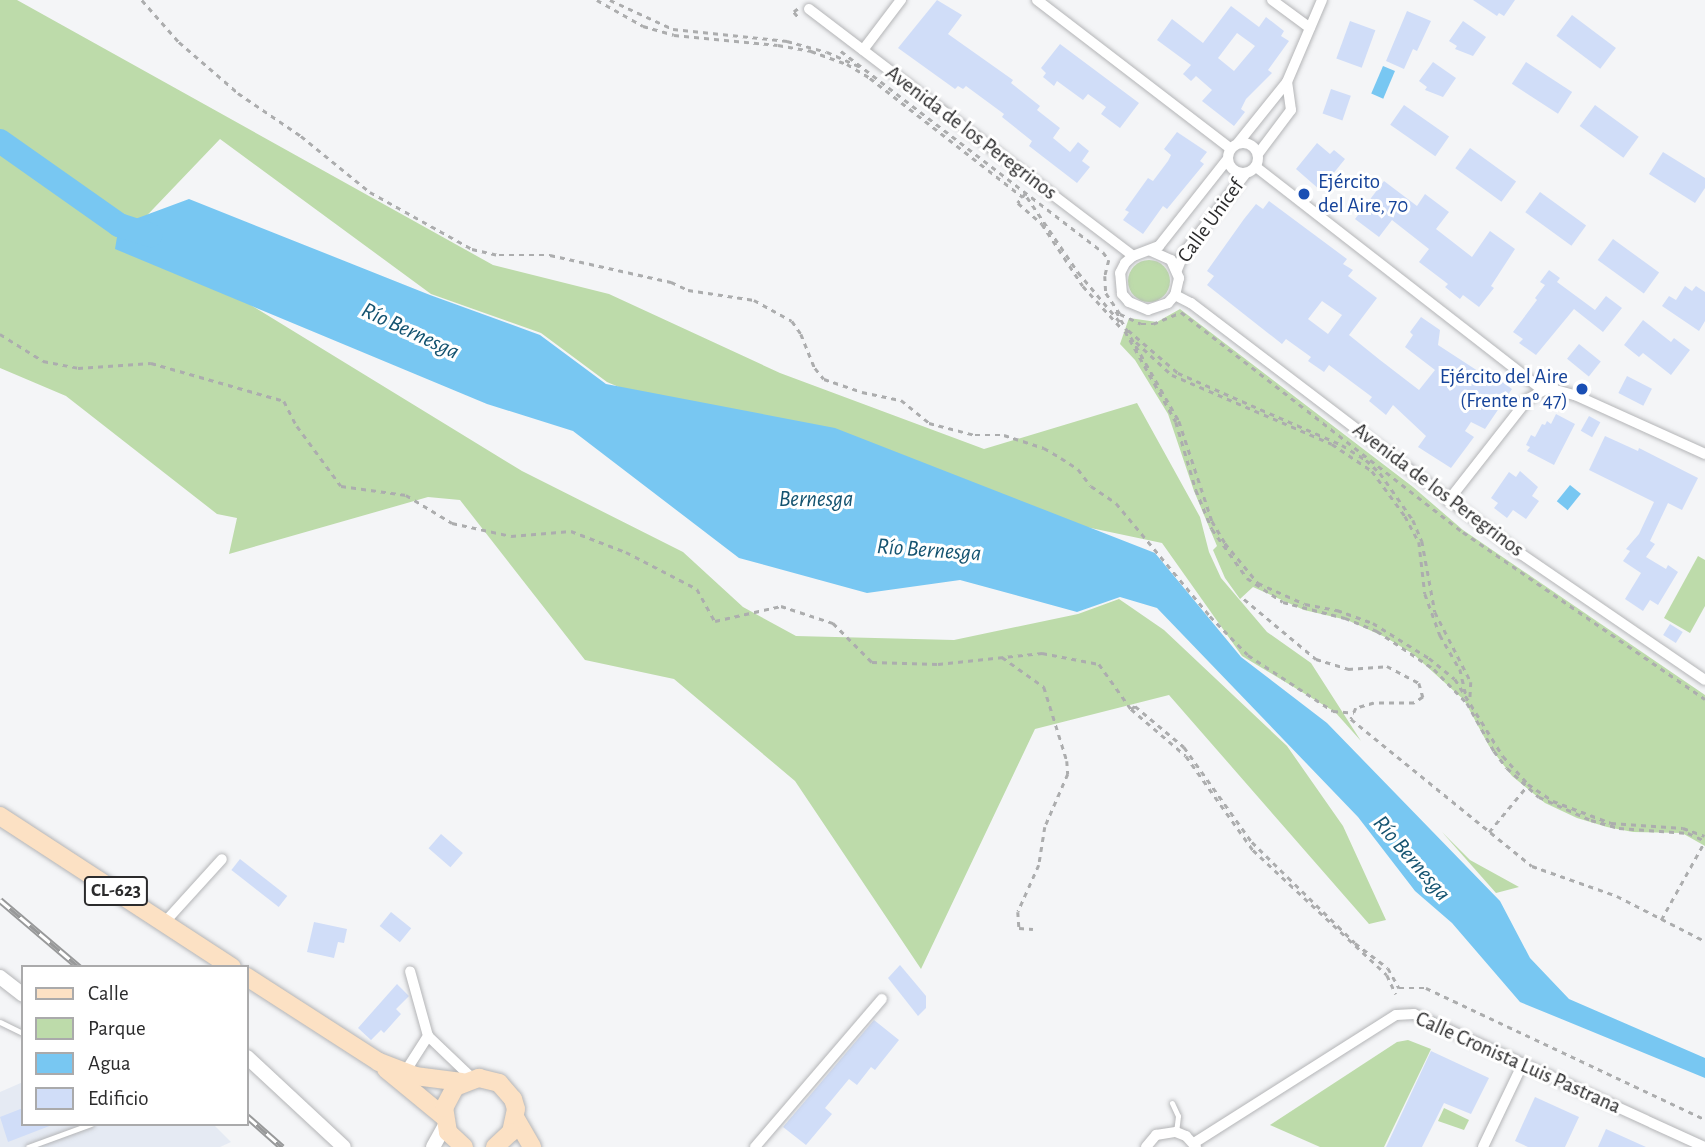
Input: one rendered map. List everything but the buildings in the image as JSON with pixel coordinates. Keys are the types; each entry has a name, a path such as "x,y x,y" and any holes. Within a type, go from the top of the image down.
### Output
{"main road":[{"name":"CL-623","path":"0,816 229,965"},
{"path":"248,978 379,1062 405,1072 467,1080 489,1079 507,1090 513,1098 516,1119 532,1147"},
{"path":"379,1062 398,1082 444,1120 452,1138 464,1147"},
{"path":"444,1120 450,1093 467,1080"},
{"path":"495,1147 507,1138 516,1119"}],"street":[{"path":"863,50 901,0"},
{"path":"1037,0 1234,146 1252,146 1258,154"},
{"path":"1272,0 1310,28"},
{"path":"1322,0 1287,82 1234,146 1227,160 1236,172 1251,170 1542,390"},
{"name":"Avenida de los Peregrinos","path":"809,9 1133,256"},
{"path":"1251,170 1258,154 1289,115 1291,106 1287,82"},
{"name":"Calle Unicef","path":"1151,251 1166,239 1227,160"},
{"name":"Calle Unicef","path":"1177,270 1184,253 1251,170"},
{"path":"1151,251 1162,254 1177,270 1179,278 1175,295 1168,303 1148,310 1129,302 1119,284 1120,273 1133,256 1151,251"},
{"name":"Avenida de los Peregrinos","path":"1175,295 1186,300 1247,345 1448,500 1705,680"},
{"path":"1448,500 1528,399 1542,390 1555,388 1574,395 1705,454"},
{"path":"164,923 222,859"},
{"path":"410,971 428,1037 467,1080"},
{"path":"0,977 21,993"},
{"path":"755,1147 882,999"},
{"name":"Calle Cronista Luis Pastrana","path":"1195,1145 1396,1015 1414,1014 1523,1063 1681,1142 1704,1147"},
{"path":"405,1072 428,1037"},
{"path":"248,1058 344,1147"},
{"path":"1483,1147 1523,1063"},
{"path":"433,1147 444,1120"},
{"path":"1146,1147 1156,1135 1176,1132 1195,1145"}],"lane":[{"path":"0,1023 21,1032"},
{"path":"1172,1103 1178,1116 1176,1132"},
{"path":"28,1147 85,1126"}],"path":[{"path":"142,0 179,42 248,101 301,136 370,192 472,249 499,255 550,255 671,282 688,290 754,300 792,321 801,334 815,368 824,379 862,392 901,400 929,423 975,435 1004,435 1044,448 1061,458 1079,469 1091,486 1115,503 1210,616 1248,655 1333,711 1354,713"},
{"path":"597,0 643,26 674,35 811,51 846,64 870,78 1025,194 1078,272 1124,326 1178,373 1314,431 1366,460 1380,473 1413,520 1422,541 1435,612 1471,682 1468,702"},
{"path":"610,0 673,29 787,41 827,52 869,72"},
{"path":"799,18 809,26"},
{"path":"839,49 1109,260 1105,284 1114,308 1179,421 1212,521 1247,572 1273,591 1306,604 1349,614 1403,640 1455,679 1466,696"},
{"path":"1025,194 1018,203 1042,225 1083,286 1125,331 1172,375 1332,444 1372,471 1405,516 1419,542 1425,594 1440,635 1460,669 1468,702 1494,751 1538,797 1591,820 1619,828 1688,833 1705,840 1661,920"},
{"path":"1114,308 1127,319 1141,324 1160,323 1181,313 1463,532 1705,699"},
{"path":"1125,331 1177,422 1196,490 1212,529 1247,578 1283,602 1345,618 1397,642 1450,682 1468,702"},
{"path":"0,334 43,362 78,368 150,363 284,401 297,426 341,486 406,495 452,523 511,536 570,531 626,552 697,589 715,621 781,607 833,623 872,662 938,664 1042,653 1099,664 1131,709 1186,756 1253,850 1387,975 1396,994"},
{"path":"1244,599 1315,659 1348,669 1387,666 1419,683 1423,697 1414,703 1374,703 1356,708 1351,719 1532,866 1616,896 1705,941"},
{"path":"1002,657 1044,687 1067,761 1068,774 1045,827 1039,865 1018,912 1019,929 1033,929"},
{"path":"1131,709 1135,706 1184,747 1252,842 1355,943 1388,968 1399,988 1426,988 1705,1119"},
{"path":"1489,832 1527,785"}],"shaded area":[{"path":"21,1083 21,1126 215,1126 231,1142 220,1147 0,1147 0,1092"}],"green space":[{"path":"0,0 17,0 493,265 609,294 780,373 984,449 1137,403 1200,517 1209,552 1221,578 1267,632 1311,663 1361,741 1335,712 1242,656 1162,543 815,470 607,382 541,333 431,294 220,139 133,230 133,233 522,471 683,552 743,607 796,636 954,640 1078,614 1119,599 1164,630 1287,746 1343,826 1386,920 1369,924 1169,695 1035,729 921,969 795,781 674,679 585,660 460,500 428,497 229,554 237,518 217,514 66,396 0,368"},
{"path":"1149,260 1164,266 1170,281 1164,296 1149,302 1134,296 1128,281 1134,266"},
{"path":"1180,309 1413,487 1463,530 1705,695 1705,846 1682,833 1633,832 1607,827 1577,818 1545,803 1512,776 1489,746 1464,700 1413,654 1385,637 1347,620 1304,610 1253,587 1240,599 1225,578 1213,550 1217,546 1194,491 1168,414 1135,360 1120,344 1129,318 1157,322"},
{"path":"1698,556 1705,560 1705,606 1690,633 1664,618"},
{"path":"1442,832 1470,860 1519,887 1496,893"},
{"path":"1408,1040 1431,1049 1384,1147 1320,1147 1270,1125 1397,1042"},
{"path":"1444,1108 1469,1120 1464,1130 1438,1121"}],"water":[{"path":"1383,66 1395,71 1383,99 1371,94"},
{"name":"Bernesga","path":"189,199 430,295 540,335 606,384 835,428 1155,553 1241,657 1327,723 1500,901 1530,958 1569,999 1705,1058 1705,1078 1520,1002 1452,923 1415,891 1358,817 1157,608 1120,597 1077,612 960,580 867,593 739,558 573,431 487,404 115,249 119,225"},
{"path":"1570,485 1581,494 1568,510 1557,501"}],"waterway":[{"name":"Río Bernesga","path":"0,141 119,225 150,235"}],"railway":[{"path":"0,900 77,965"},
{"path":"248,1117 282,1147"}],"place":[{"name":"Ejército del Aire, 70","path":"1304,194"},
{"name":"Ejército del Aire (Frente nº 47)","path":"1582,389"}]}
